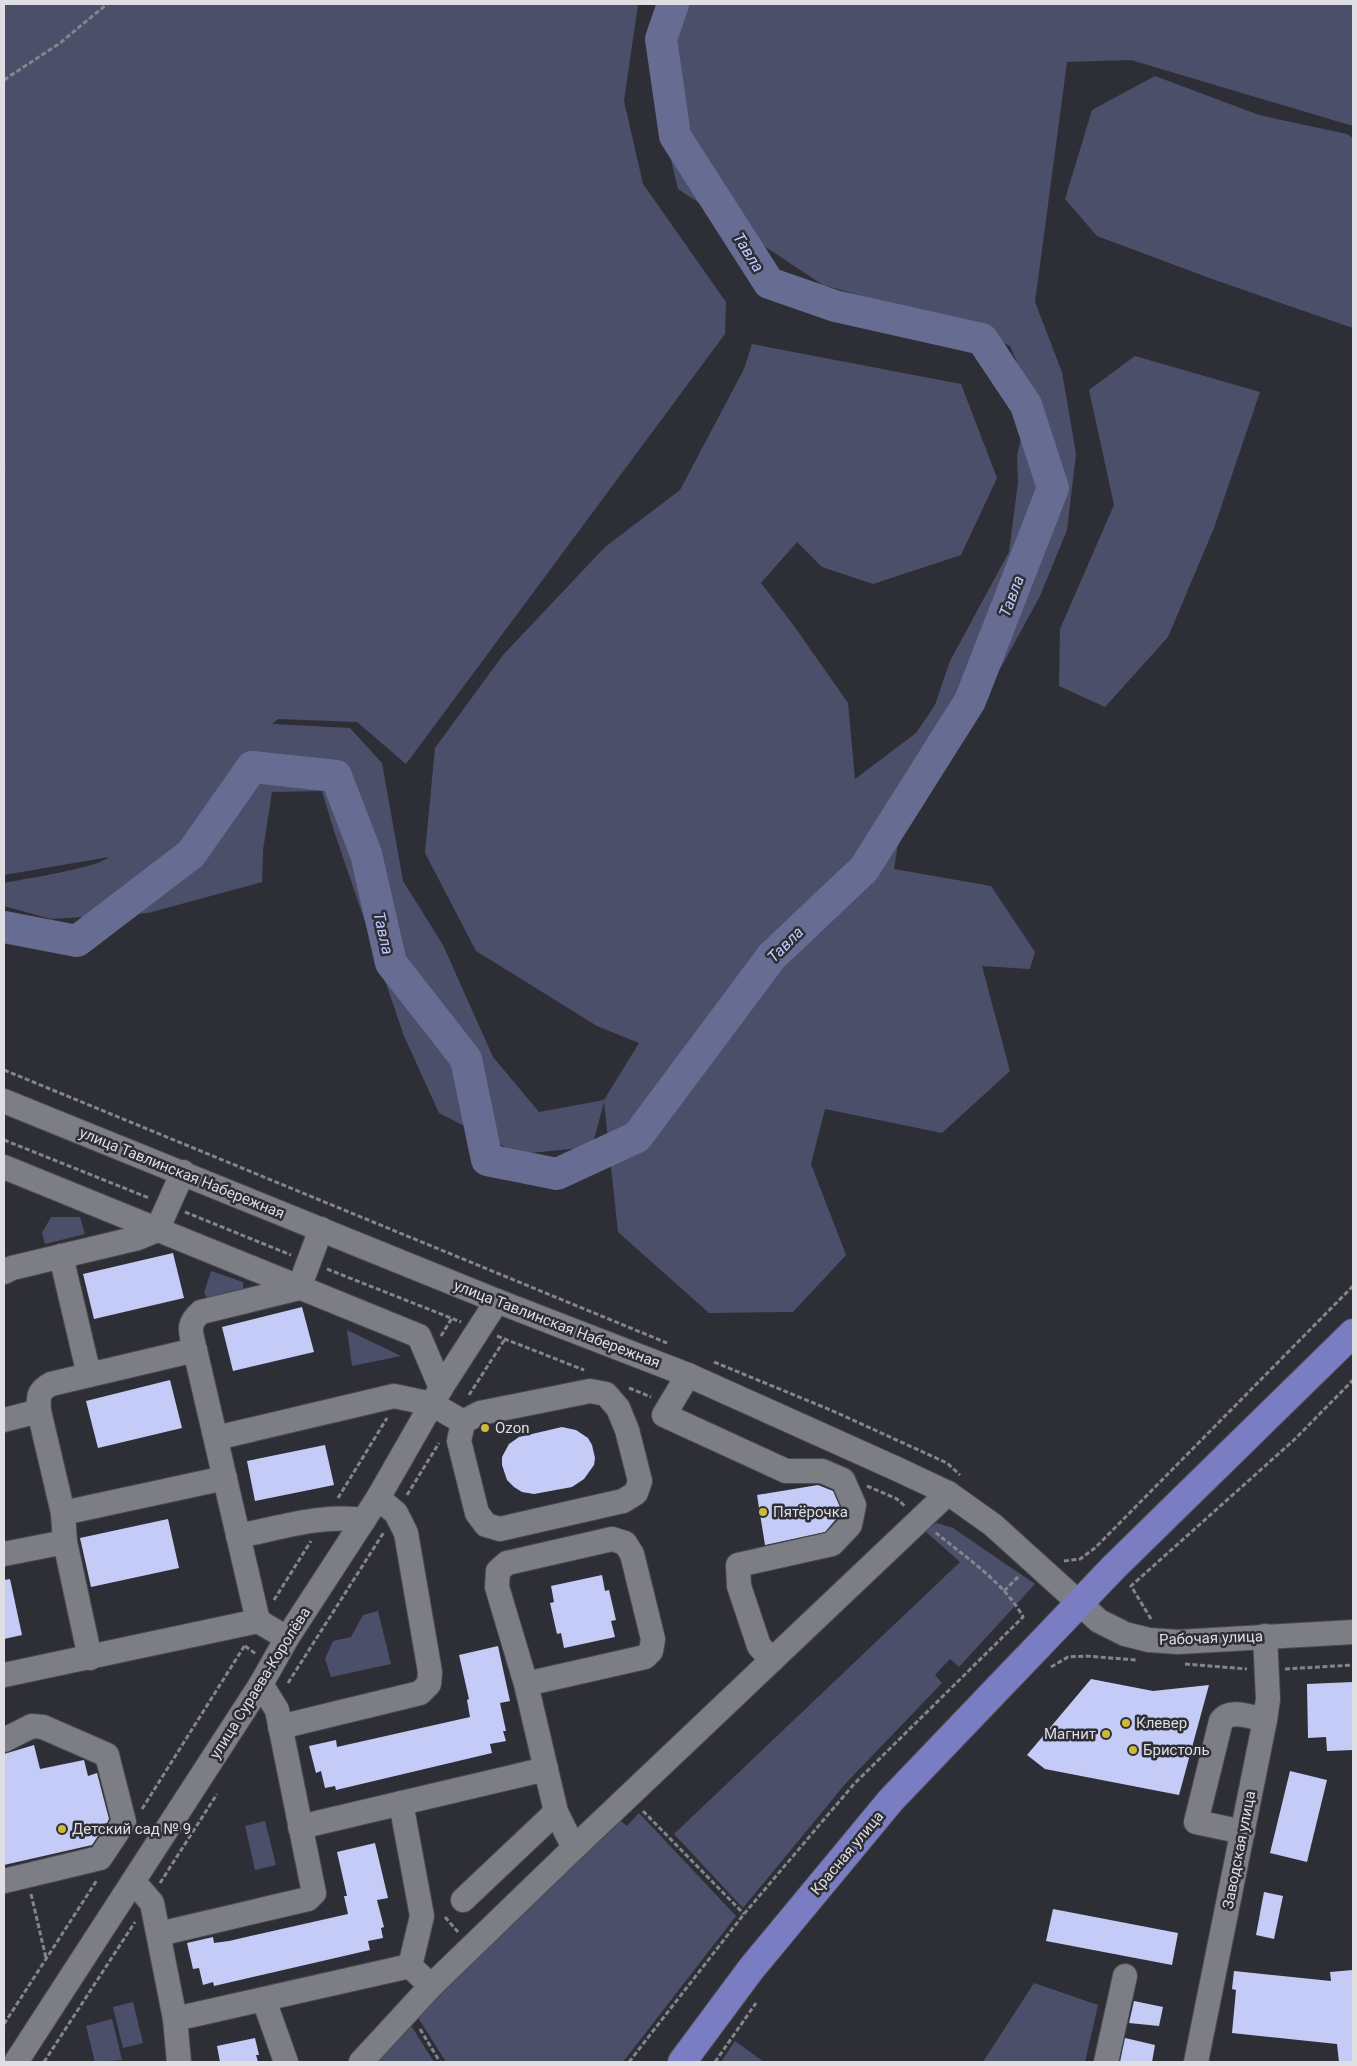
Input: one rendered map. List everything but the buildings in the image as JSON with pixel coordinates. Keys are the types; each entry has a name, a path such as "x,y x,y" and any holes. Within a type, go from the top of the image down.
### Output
{"main road":[{"name":"Красная улица","path":"682,2062 751,1969 891,1800 1035,1664 1078,1603 1348,1345"}],"street":[{"name":"улица Тавлинская Набережная","path":"4,1101 497,1301 688,1375 897,1469 948,1494 993,1525 1078,1603"},
{"path":"4,1167 419,1336 426,1353 437,1396 463,1422"},
{"path":"4,1272 12,1268 128,1241 157,1230 183,1172"},
{"path":"299,1288 321,1230"},
{"path":"61,1256 89,1375"},
{"path":"259,1621 190,1329 192,1320 201,1312 299,1288"},
{"name":"улица Сураева-Королёва","path":"16,2062 261,1684 287,1638 378,1498 437,1396 497,1301"},
{"path":"90,1658 65,1542 63,1513 39,1411 38,1397 42,1389 51,1384 195,1350"},
{"path":"688,1375 664,1415 786,1471 822,1471 843,1480 854,1505 850,1525 832,1544 738,1564 739,1586 759,1646 772,1660"},
{"path":"590,1391 606,1394 618,1408 627,1430 640,1481 636,1493 623,1501 500,1529 486,1525 477,1513 459,1441 463,1422 480,1413 590,1391"},
{"path":"216,1438 394,1396 437,1396"},
{"path":"4,1420 39,1411"},
{"path":"63,1513 225,1478"},
{"path":"361,2062 430,1986 948,1494"},
{"path":"280,1727 420,1692 429,1684 430,1672 406,1533 396,1513 378,1498"},
{"path":"238,1536 325,1518 345,1517 364,1520"},
{"path":"526,1684 645,1657 651,1651 653,1639 632,1554 624,1543 612,1539 507,1563 498,1571 497,1587 526,1684 556,1812 569,1838 576,1846"},
{"path":"4,1554 65,1542"},
{"name":"Рабочая улица","path":"1078,1603 1099,1621 1124,1634 1149,1640 1178,1642 1353,1632"},
{"path":"4,1675 259,1621 287,1638"},
{"name":"Заводская улица","path":"1196,2062 1268,1699 1265,1636"},
{"path":"159,1934 308,1900 314,1894 276,1710 261,1684"},
{"path":"1243,1832 1196,1822 1221,1721 1224,1716 1230,1713 1264,1720"},
{"path":"4,1740 32,1726 43,1727 107,1755 124,1822 100,1858 4,1881"},
{"path":"300,1827 546,1769"},
{"path":"401,1803 422,1916 410,1966"},
{"path":"463,1900 556,1812"},
{"path":"134,1882 152,1903 175,2019 179,2062"},
{"path":"410,1966 430,1986"},
{"path":"175,2019 410,1966"},
{"path":"1106,2062 1125,1976"},
{"path":"264,2000 286,2062"}],"path":[{"path":"4,80 60,43 107,4"},
{"path":"4,1140 588,1372"},
{"path":"1059,1560 1068,1562 1080,1559 1094,1548 1353,1286"},
{"path":"426,1353 433,1350 452,1318"},
{"path":"1035,1664 1068,1657 1086,1656 1147,1661 1151,1618 1131,1586 1295,1439 1353,1380"},
{"path":"624,1386 670,1405"},
{"path":"139,1813 401,1397"},
{"path":"629,2062 744,1914 854,1784 1023,1617 1015,1602 1004,1590 897,1499 863,1484"},
{"path":"1004,1590 1033,1562"},
{"path":"1184,1664 1268,1670 1353,1665"},
{"path":"638,1810 644,1811 744,1914"},
{"path":"28,1876 47,1959"},
{"path":"4,2024 98,1879"},
{"path":"444,1917 459,1933"},
{"path":"714,2062 760,1998"},
{"path":"415,2021 440,2062"}],"shaded area":[{"path":"4,4 638,4 624,101 643,184 726,302 725,334 406,764 357,722 278,719 272,724 350,728 382,763 403,881 443,945 493,1057 539,1112 604,1100 639,1043 597,1026 476,951 425,853 435,748 503,655 605,547 680,490 744,369 752,344 961,384 997,478 961,555 873,584 822,567 797,542 761,583 848,703 855,779 916,733 935,705 950,661 1009,552 1018,482 1017,456 1031,395 1010,346 948,316 877,300 823,285 678,189 655,94 660,4 1353,4 1353,126 1131,60 1067,62 1035,302 1062,372 1076,454 1067,530 1040,596 1004,662 932,784 908,779 894,869 991,886 1035,952 1030,969 982,966 1010,1071 942,1133 825,1109 811,1164 846,1255 793,1312 709,1313 618,1232 604,1102 592,1147 519,1154 439,1113 404,1036 322,791 272,792 263,850 262,882 148,913 51,919 4,906 4,883 76,869 109,857 4,875"},
{"path":"1155,76 1259,115 1347,134 1353,138 1353,328 1212,279 1097,236 1065,199 1092,110"},
{"path":"1135,356 1260,392 1214,528 1168,637 1105,707 1059,686 1060,629 1114,505 1089,390"},
{"path":"51,1217 80,1217 85,1234 45,1244 42,1233"},
{"path":"211,1271 243,1282 243,1291 209,1300 204,1293"},
{"path":"347,1330 401,1356 352,1366"},
{"path":"937,1523 953,1528 1035,1584 959,1667 950,1659 935,1675 942,1683 846,1783 743,1908 674,1834 960,1562 924,1530"},
{"path":"378,1611 391,1664 331,1677 325,1659 333,1641 351,1637 363,1615"},
{"path":"639,1813 736,1916 623,2062 446,2062 417,2016 621,1821 627,1826"},
{"path":"265,1821 276,1865 255,1870 245,1826"},
{"path":"1034,1983 1098,2005 1085,2062 983,2062"},
{"path":"133,2002 143,2043 123,2048 113,2007"},
{"path":"112,2019 122,2060 95,2062 86,2026"},
{"path":"410,2024 434,2062 374,2062"},
{"path":"735,2041 764,2062 721,2062"}],"waterway":[{"name":"Тавла","path":"4,927 77,941 191,854 252,767 336,776 366,854 391,963 466,1059 487,1160 557,1174 637,1137 772,956 864,869 970,701 1053,488 1026,405 982,339 835,306 769,283 675,136 661,39 673,4"}],"place":[{"name":"Ozon","path":"485,1428"},
{"name":"Пятёрочка","path":"763,1512"},
{"name":"Клевер","path":"1126,1723"},
{"name":"Магнит","path":"1106,1734"},
{"name":"Бристоль","path":"1133,1750"},
{"name":"Детский сад № 9","path":"62,1829"}]}
